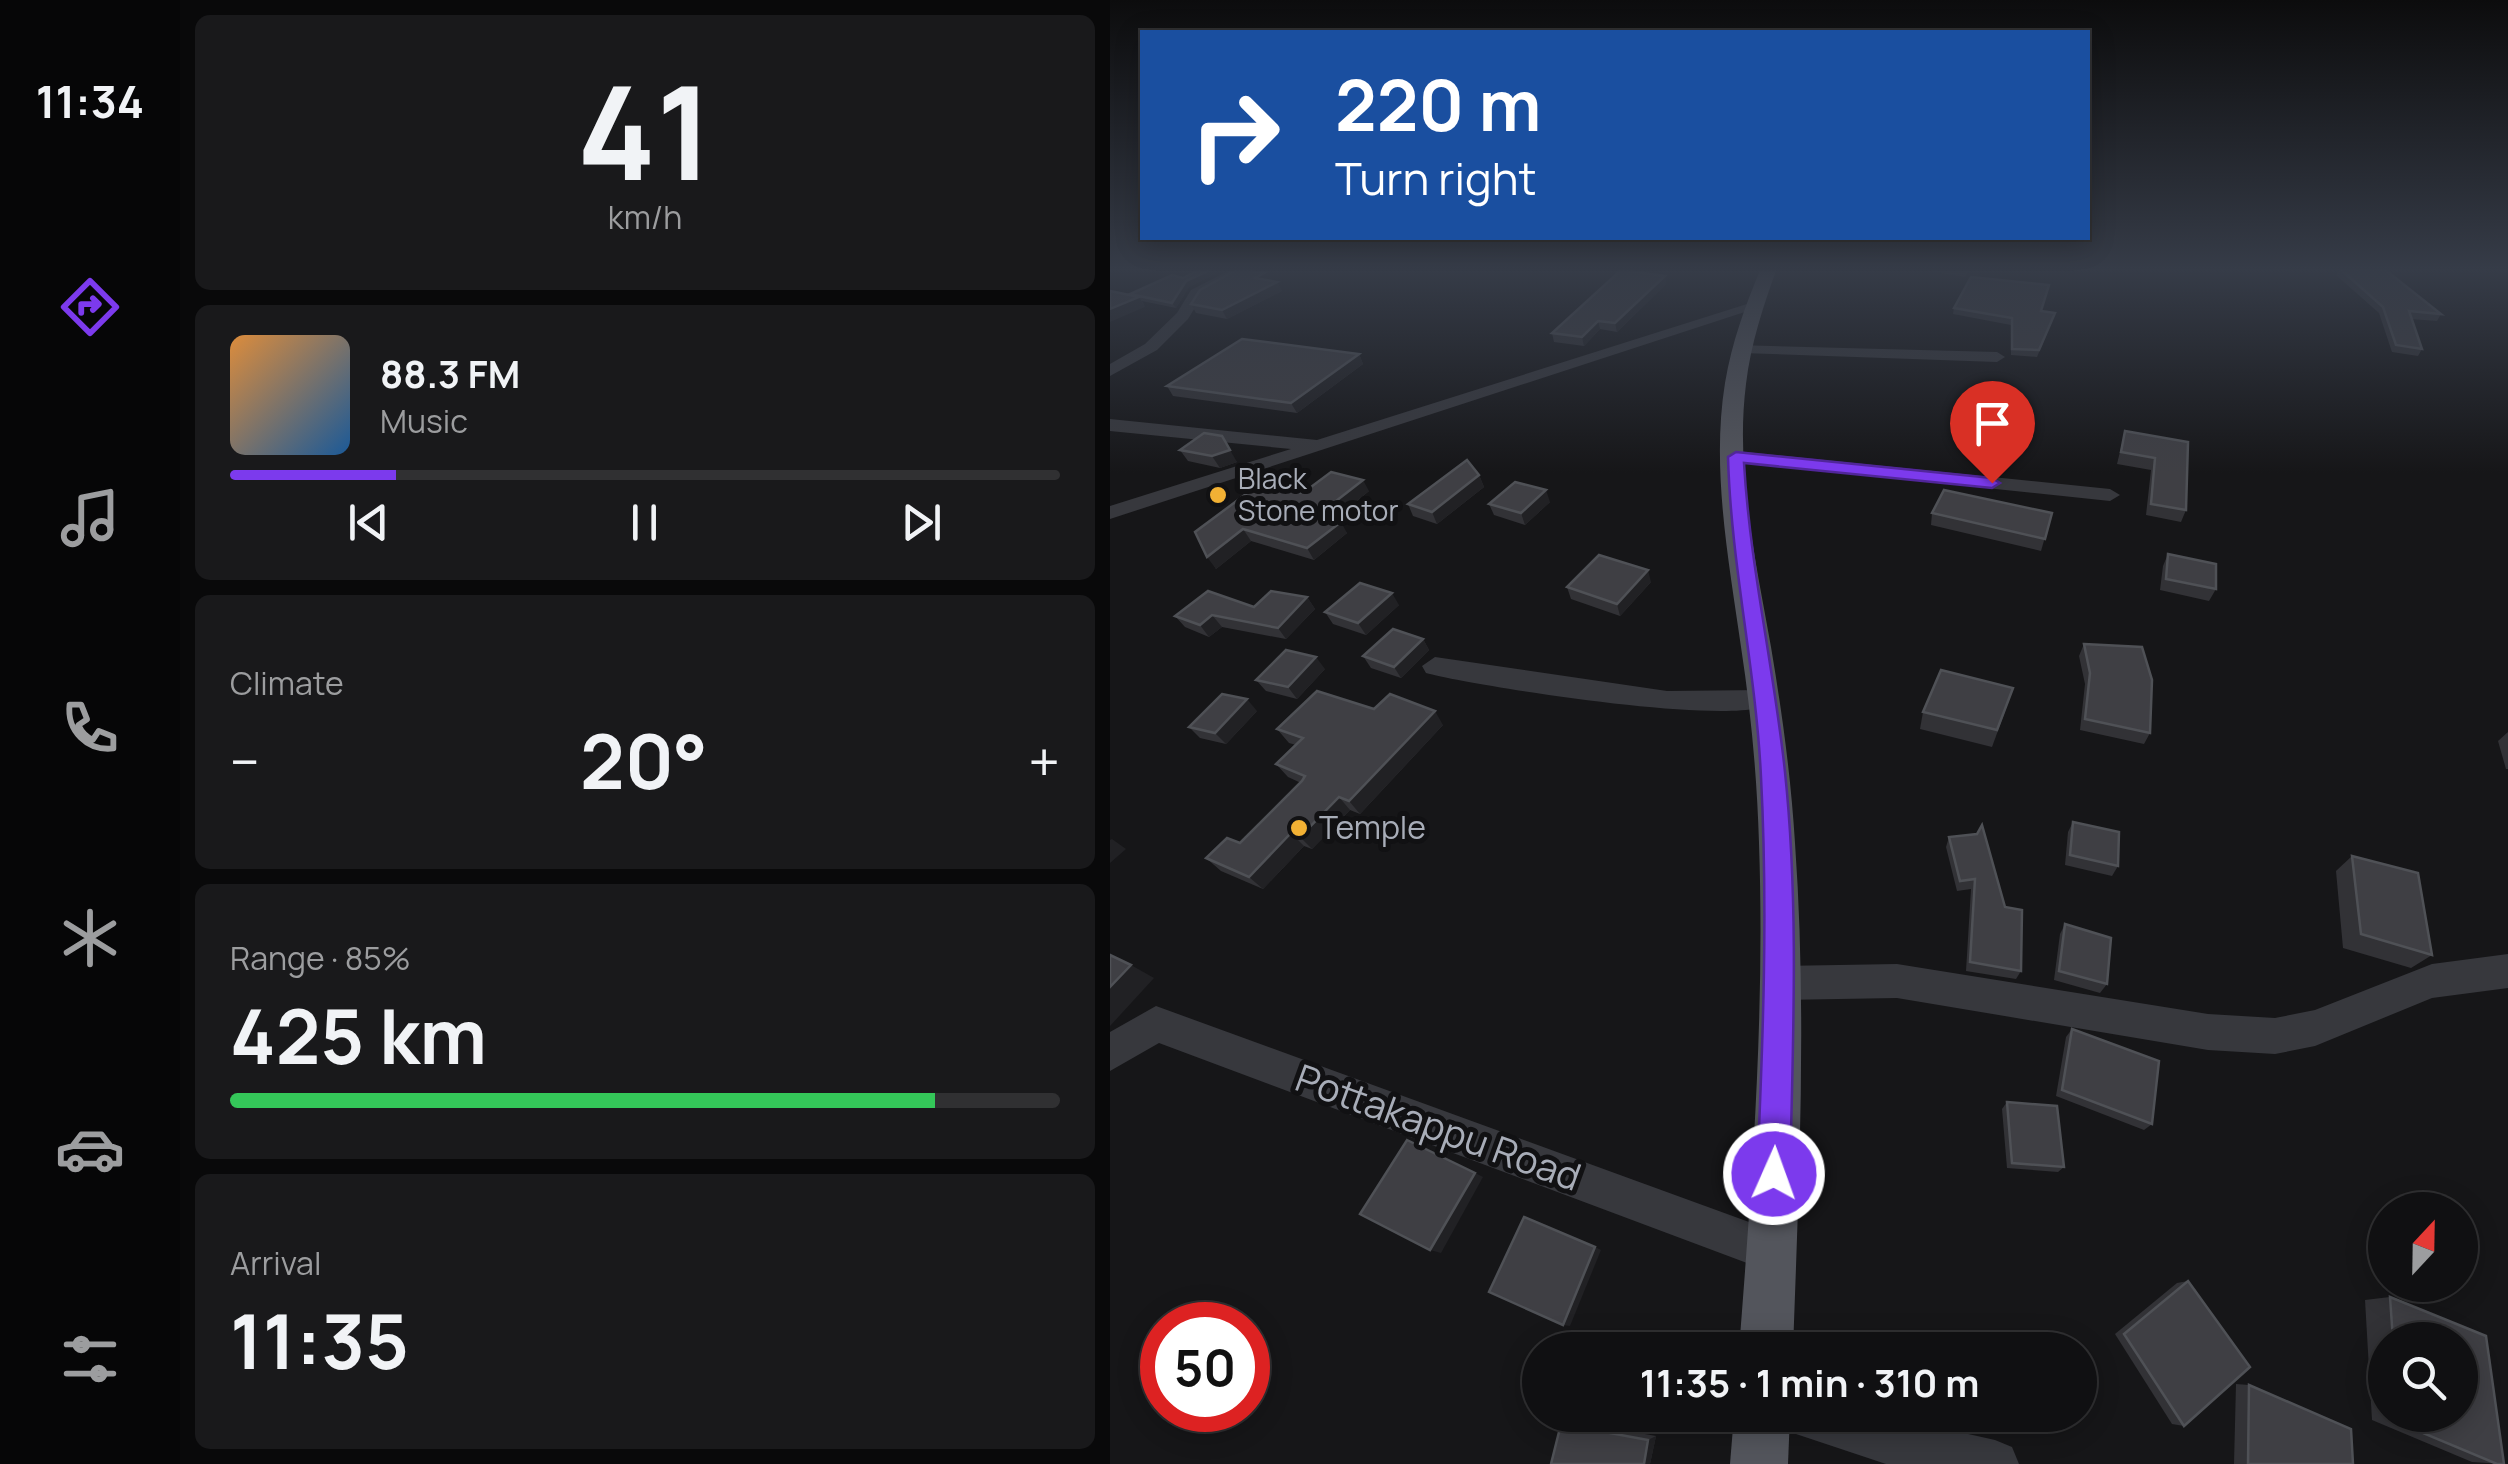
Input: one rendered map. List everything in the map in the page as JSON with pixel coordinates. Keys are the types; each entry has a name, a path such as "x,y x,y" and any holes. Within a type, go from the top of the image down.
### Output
{"main road":[{"path":"1745,336 1734,404 1738,511 1773,773 1780,983 1767,1332"},
{"path":"1760,1464 1761,1432"}],"street":[{"path":"1110,371 1162,336"},
{"path":"1110,513 1662,336"},
{"path":"1742,348 1997,358"},
{"path":"1110,426 1324,446"},
{"path":"1736,457 2110,495"},
{"path":"1110,494 1142,502"},
{"path":"1435,666 1667,701 1763,700"},
{"path":"1780,983 1897,981 2189,1029 2275,1036 2315,1028 2432,982 2508,971"},
{"name":"Pottakappu Road","path":"1110,1053 1156,1024 1771,1251"},
{"path":"1861,1432 1906,1446 1995,1464"}],"building":[{"path":"2012,336 2045,336 2039,350 2012,349"},
{"path":"2393,336 2418,336 2422,349 2396,345"},
{"path":"1242,339 1359,354 1291,403 1167,386"},
{"path":"2125,431 2188,442 2186,510 2151,504 2155,458 2121,452"},
{"path":"1204,433 1222,436 1230,450 1212,456 1180,450"},
{"path":"1467,460 1479,475 1432,512 1408,504"},
{"path":"1331,472 1363,480 1318,515 1341,522 1307,548 1243,529 1207,557 1195,532 1258,485 1303,493"},
{"path":"1515,482 1546,490 1521,513 1489,504"},
{"path":"1944,490 2052,513 2045,539 1932,513"},
{"path":"2168,554 2216,564 2216,589 2166,579"},
{"path":"1599,555 1648,570 1617,604 1567,587"},
{"path":"1360,583 1392,593 1358,623 1325,612"},
{"path":"1208,591 1254,607 1271,591 1307,597 1278,628 1212,615 1200,625 1175,616"},
{"path":"1393,629 1423,639 1394,667 1363,656"},
{"path":"2084,644 2142,647 2152,680 2150,733 2085,719 2090,673"},
{"path":"1286,650 1316,657 1288,687 1256,680"},
{"path":"1941,670 2013,688 1997,730 1923,712"},
{"path":"1317,691 1374,709 1390,694 1435,711 1349,801 1339,797 1300,837 1291,833 1249,877 1206,858 1227,838 1240,843 1302,781 1305,776 1276,764 1303,738 1277,729"},
{"path":"1222,694 1247,699 1215,733 1189,727"},
{"path":"2073,822 2119,832 2118,866 2070,855"},
{"path":"1982,825 2005,907 2022,910 2021,971 1970,962 1975,879 1960,881 1949,837 1977,834"},
{"path":"2352,856 2418,873 2432,955 2361,934"},
{"path":"2065,924 2111,938 2107,984 2059,971"},
{"path":"1110,955 1131,965 1110,987"},
{"path":"2072,1029 2159,1061 2152,1124 2062,1090"},
{"path":"2007,1102 2057,1106 2064,1167 2012,1163"},
{"path":"1407,1140 1475,1173 1430,1250 1360,1214"},
{"path":"1524,1217 1595,1247 1563,1325 1489,1292"},
{"path":"2188,1281 2250,1367 2184,1426 2124,1334"},
{"path":"2390,1302 2402,1302 2452,1322 2392,1322"},
{"path":"2478,1333 2486,1336 2504,1464 2421,1432 2478,1432"},
{"path":"2249,1385 2351,1429 2353,1464 2248,1464"},
{"path":"1559,1432 1604,1432 1648,1440 1644,1464 1551,1464"}],"place":[{"name":"Black Stone motor","path":"1218,495"},
{"name":"Temple","path":"1299,828"}],"route":[{"path":"1774,1174 1780,983 1773,773 1738,511 1736,457 1992,483"}]}
